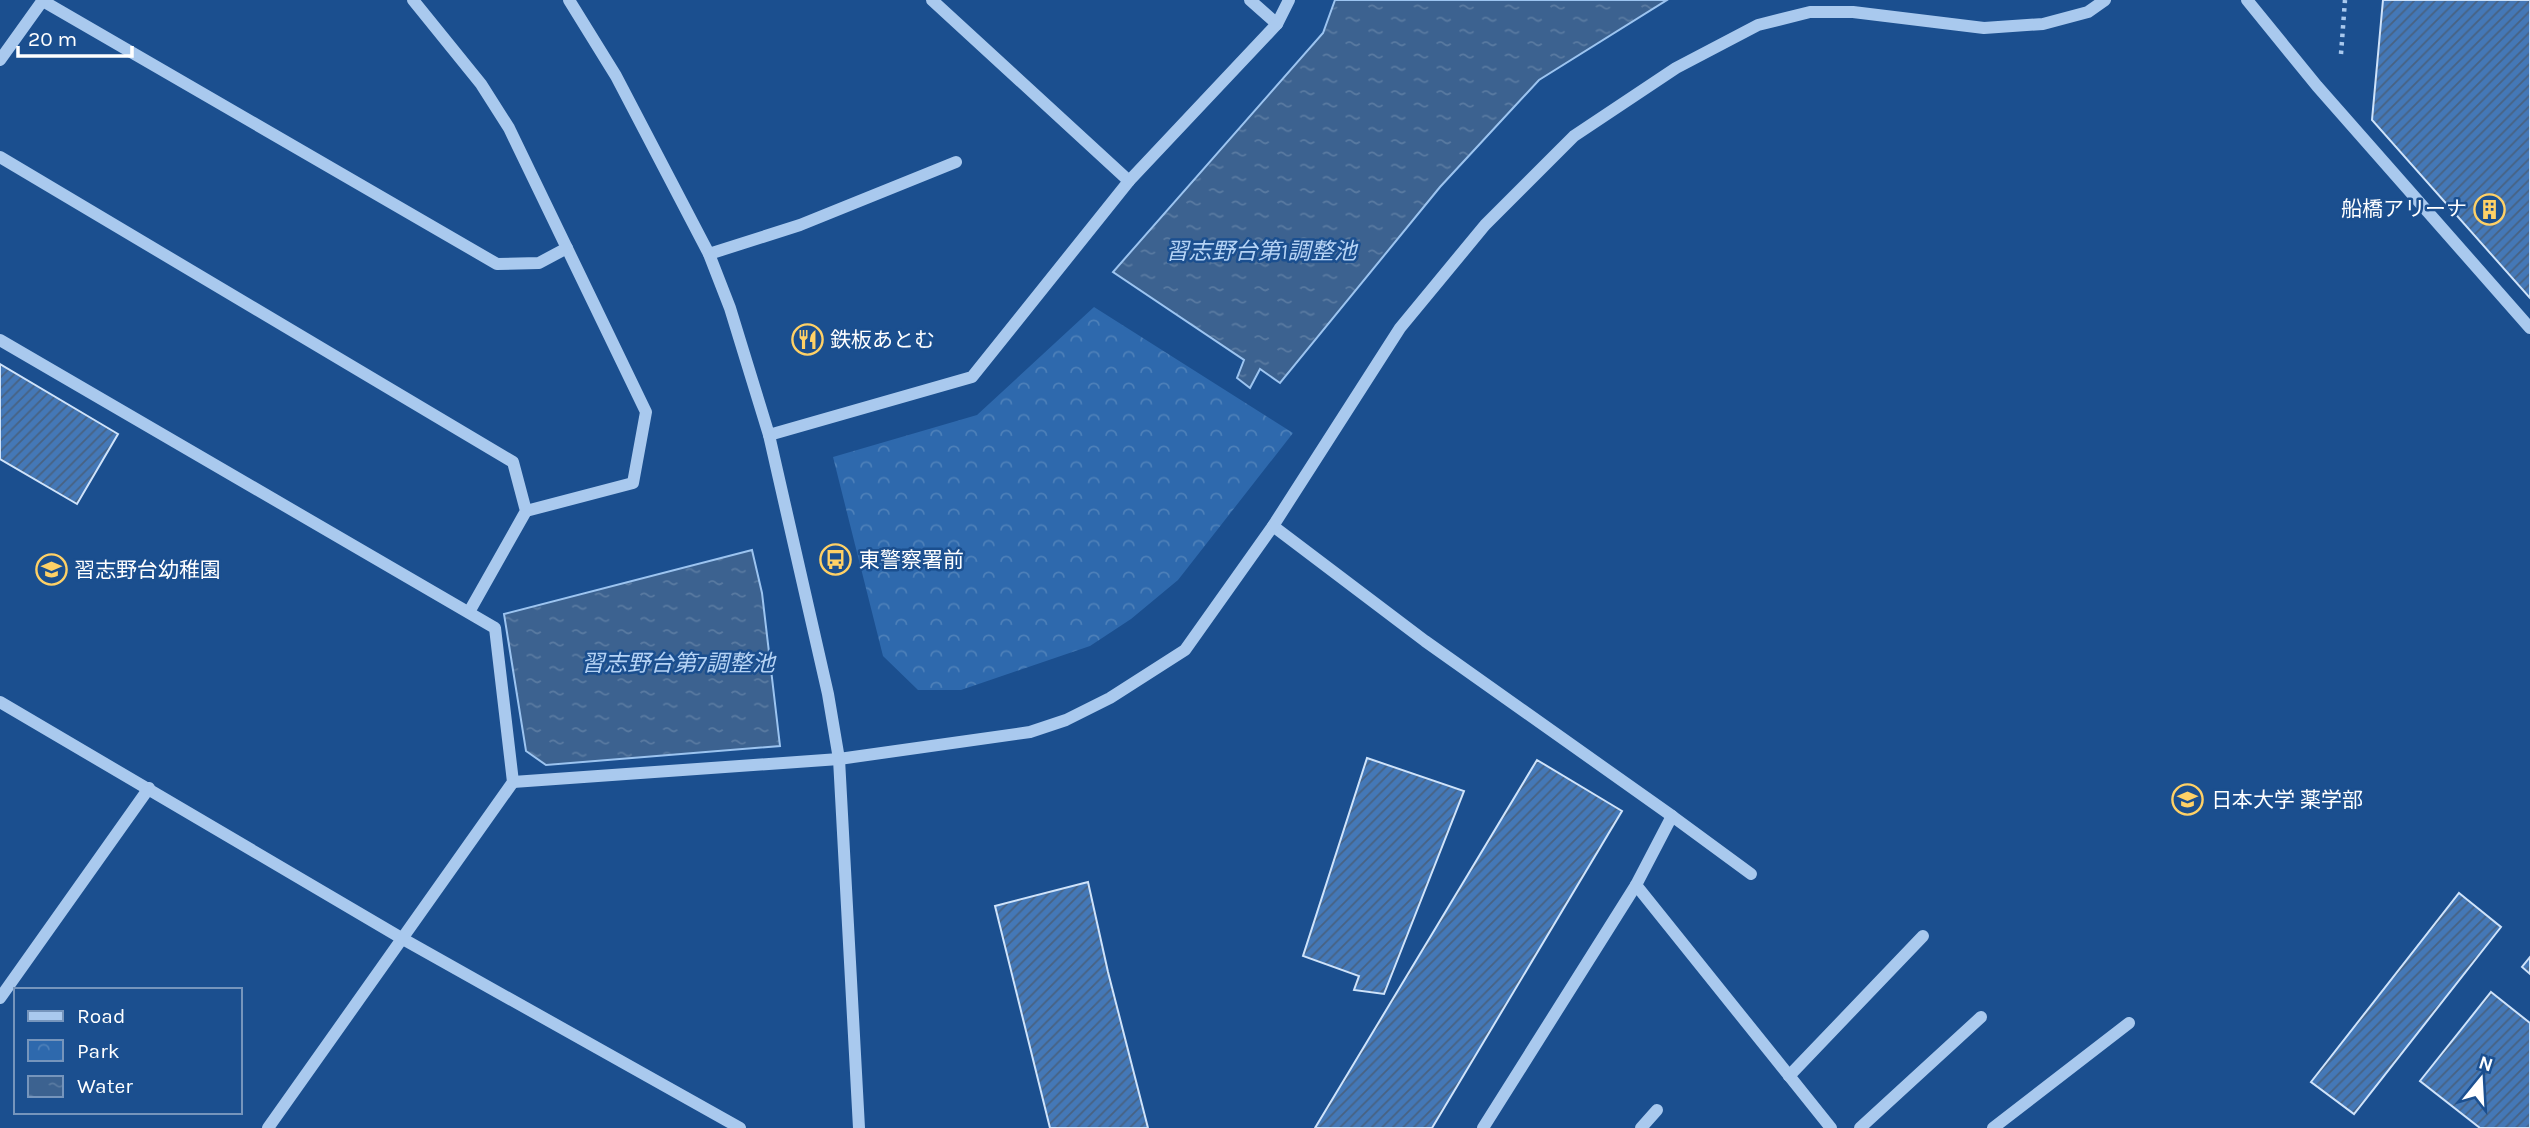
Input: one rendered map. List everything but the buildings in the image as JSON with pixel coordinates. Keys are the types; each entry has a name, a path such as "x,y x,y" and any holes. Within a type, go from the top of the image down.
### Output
{"street":[{"path":"0,60 43,0 496,264 539,263 567,248"},
{"path":"413,0 481,84 509,128 646,412 633,483 526,511"},
{"path":"569,0 616,76 709,254 730,308 769,435 828,694 839,759 859,1128"},
{"path":"932,0 1129,181"},
{"path":"1250,0 1277,24"},
{"path":"769,435 972,377 1129,181 1277,24 1289,0"},
{"path":"513,782 839,759 1030,732 1066,720 1110,698 1185,650 1273,526 1400,328 1485,225 1574,136 1676,68 1758,25 1810,12 1853,12 1984,28 2043,24 2088,12 2105,0"},
{"path":"2248,0 2317,86 2530,328"},
{"path":"0,157 513,462 526,511 469,612"},
{"path":"709,254 800,225 956,162"},
{"path":"0,340 495,628 513,782 268,1128"},
{"path":"1273,526 1425,641 1751,874"},
{"path":"0,702 403,939 740,1128"},
{"path":"0,998 149,788"},
{"path":"1484,1128 1636,884 1672,816"},
{"path":"1636,884 1831,1128"},
{"path":"1789,1076 1923,936"},
{"path":"1860,1128 1981,1017"},
{"path":"1993,1128 2129,1023"},
{"path":"1641,1128 1657,1110"}],"path":[{"path":"2340,54 2346,0"}],"green space":[{"path":"1094,307 1293,433 1178,580 1131,619 1090,646 961,690 918,690 883,656 833,457 977,415"}],"water":[{"name":"習志野台第1調整池","path":"1335,0 1667,0 1539,80 1440,187 1280,383 1260,369 1250,388 1237,378 1244,360 1113,272 1323,33"},
{"name":"習志野台第7調整池","path":"752,550 762,593 780,746 546,765 526,751 504,614"}],"place":[{"name":"船橋アリーナ","path":"2490,209"},
{"name":"鉄板あとむ","path":"807,340"},
{"name":"東警察署前","path":"836,560"},
{"name":"習志野台幼稚園","path":"51,570"},
{"name":"日本大学 薬学部","path":"2188,800"}]}
